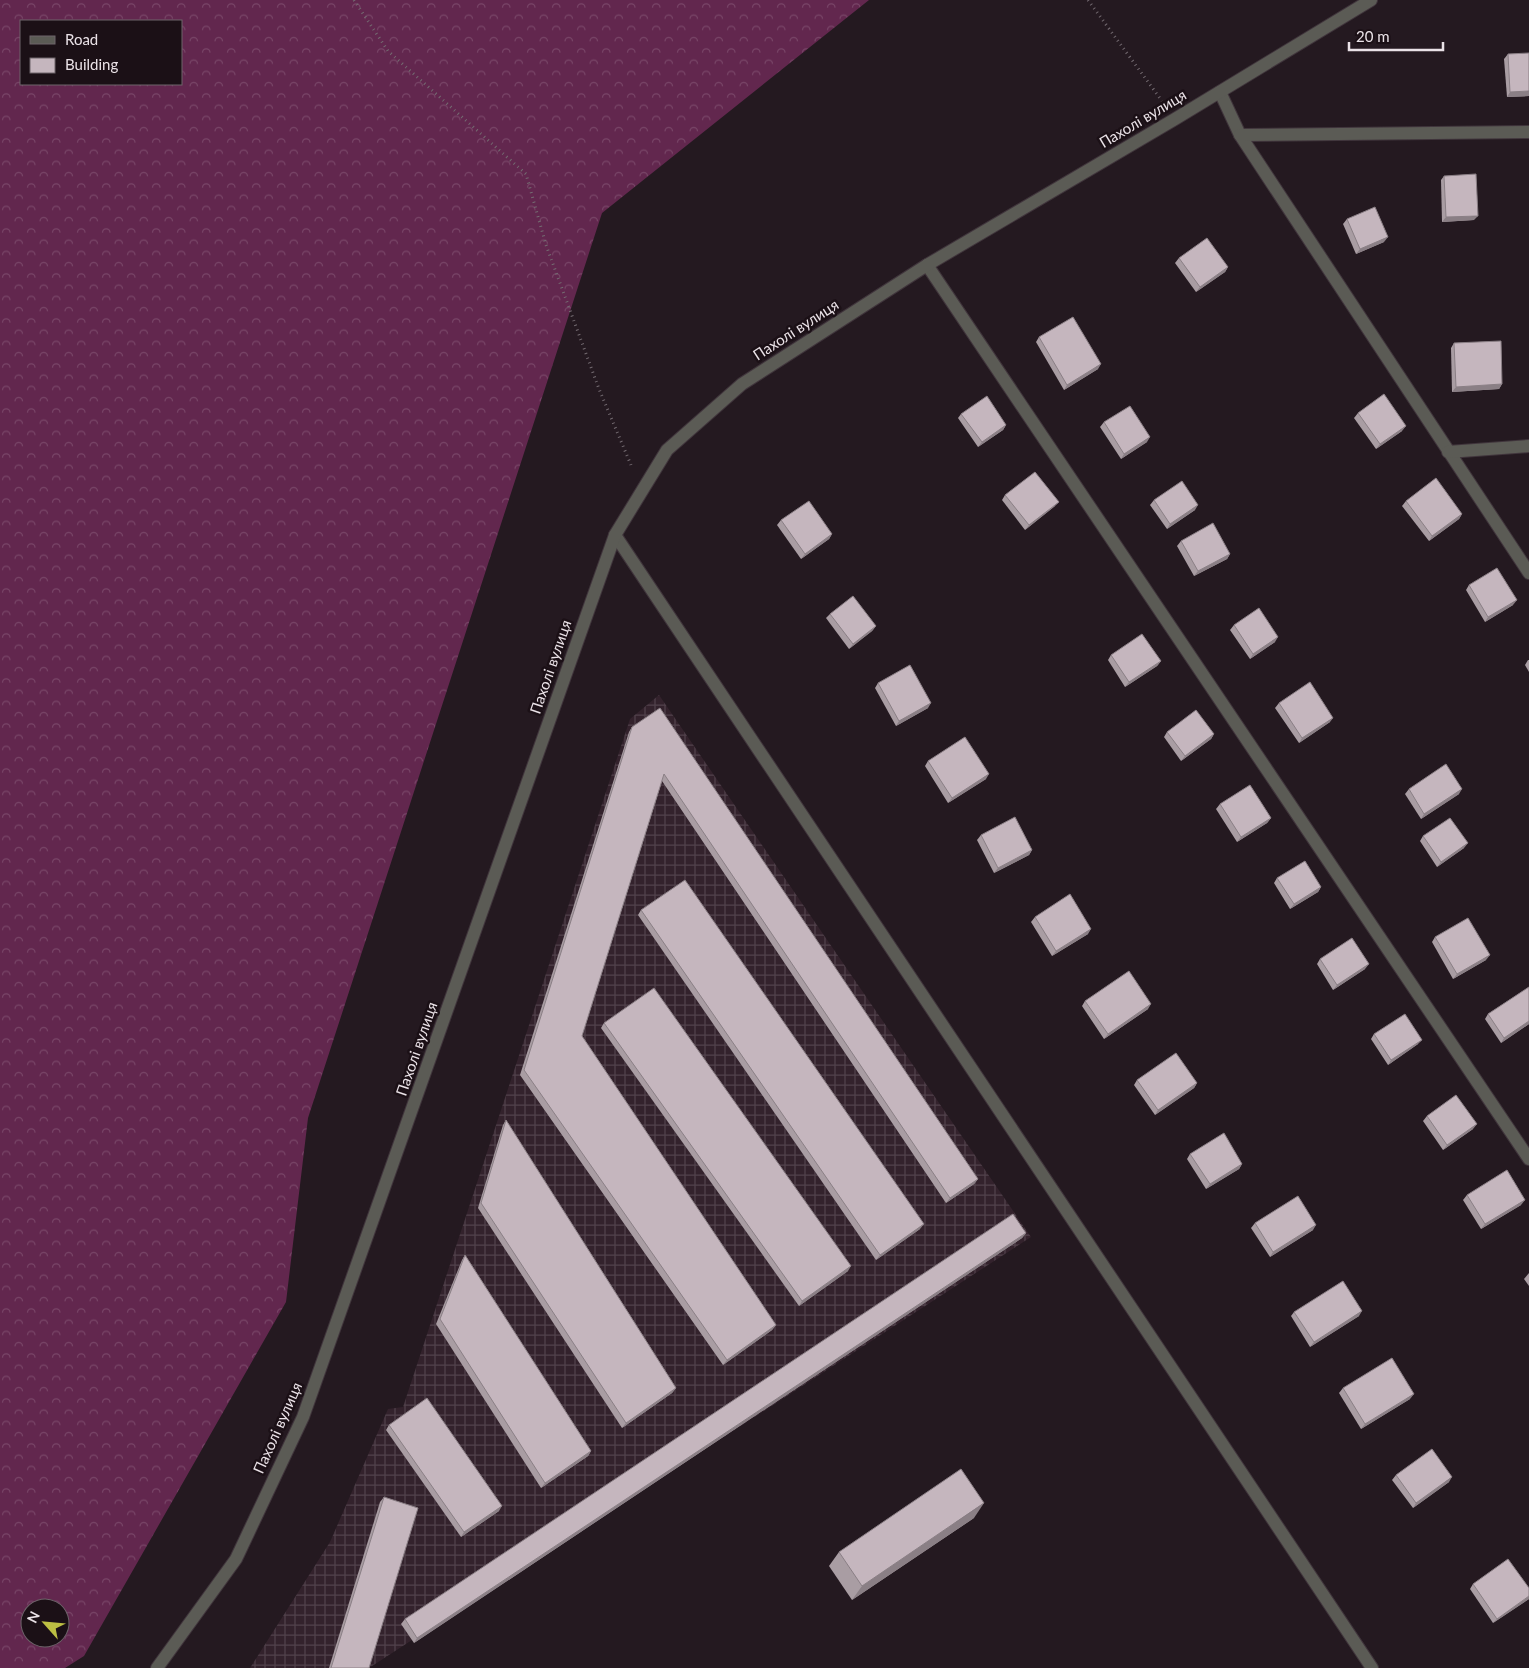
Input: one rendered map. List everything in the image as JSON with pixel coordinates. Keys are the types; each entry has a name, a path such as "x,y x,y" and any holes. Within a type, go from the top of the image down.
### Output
{"street":[{"name":"Пахолі вулиця","path":"157,1668 236,1559 304,1417 615,535 667,450 742,384 928,265 1175,119 1371,0"},
{"path":"1220,92 1240,135 1529,573"},
{"path":"1240,135 1529,132"},
{"path":"928,265 1529,1159"},
{"path":"1448,452 1529,446"},
{"path":"615,535 1372,1668"}],"path":[{"path":"354,0 388,52 526,174 546,245 599,389 642,491"},
{"path":"1088,0 1175,119"}],"shaded area":[{"path":"659,695 1031,1237 369,1668 250,1668 330,1542 388,1409 403,1407 630,719"}],"green space":[{"path":"0,0 869,0 602,213 308,1118 286,1302 84,1656 65,1668 0,1668"}],"building":[{"path":"1529,53 1529,91 1510,92 1508,54"},
{"path":"1476,174 1478,216 1446,217 1444,176"},
{"path":"1375,207 1388,237 1360,249 1347,219"},
{"path":"1207,238 1228,267 1200,287 1179,258"},
{"path":"1073,317 1101,364 1067,385 1039,337"},
{"path":"1501,341 1502,384 1456,387 1454,343"},
{"path":"1384,394 1406,426 1380,444 1358,413"},
{"path":"987,396 1006,425 982,442 961,414"},
{"path":"1130,406 1150,437 1124,454 1104,422"},
{"path":"1035,472 1059,502 1029,525 1005,495"},
{"path":"1436,478 1462,514 1432,536 1406,501"},
{"path":"1182,481 1198,505 1170,524 1154,500"},
{"path":"809,501 832,534 805,554 781,520"},
{"path":"1213,523 1230,554 1198,571 1181,541"},
{"path":"1497,568 1517,600 1488,617 1469,585"},
{"path":"853,596 876,626 853,644 830,614"},
{"path":"1259,608 1278,637 1253,654 1234,625"},
{"path":"1142,634 1161,661 1129,682 1111,655"},
{"path":"910,665 931,703 899,721 878,683"},
{"path":"1310,682 1333,718 1302,738 1279,703"},
{"path":"660,708 978,1179 950,1198 664,774 582,1036 776,1325 727,1360 524,1070 632,727"},
{"path":"1196,710 1214,734 1185,756 1167,732"},
{"path":"965,737 989,774 952,798 928,761"},
{"path":"1446,764 1462,789 1424,814 1409,789"},
{"path":"1250,785 1271,818 1241,837 1220,804"},
{"path":"1015,817 1032,850 998,868 981,835"},
{"path":"1450,818 1468,843 1441,862 1423,836"},
{"path":"1305,861 1321,887 1294,904 1277,878"},
{"path":"685,880 924,1224 880,1255 641,910"},
{"path":"1070,894 1091,929 1056,951 1035,917"},
{"path":"1468,918 1490,955 1457,974 1435,937"},
{"path":"1352,938 1369,964 1337,985 1320,959"},
{"path":"1129,971 1151,1004 1108,1034 1085,1001"},
{"path":"1529,987 1529,1021 1504,1038 1488,1014"},
{"path":"654,988 851,1266 802,1301 604,1023"},
{"path":"1405,1014 1422,1040 1391,1060 1374,1034"},
{"path":"1176,1053 1197,1083 1158,1110 1137,1080"},
{"path":"1456,1095 1477,1124 1447,1145 1427,1116"},
{"path":"506,1120 676,1388 626,1423 481,1203"},
{"path":"1224,1133 1242,1164 1210,1184 1190,1154"},
{"path":"1507,1170 1525,1200 1485,1224 1467,1195"},
{"path":"1298,1196 1316,1225 1273,1252 1255,1223"},
{"path":"1013,1214 1026,1233 417,1638 405,1619"},
{"path":"465,1255 591,1451 545,1483 440,1319"},
{"path":"1343,1281 1362,1311 1314,1342 1294,1312"},
{"path":"1392,1358 1414,1394 1365,1424 1343,1388"},
{"path":"427,1398 502,1506 464,1532 389,1425"},
{"path":"1432,1449 1452,1477 1416,1503 1396,1475"},
{"path":"961,1469 984,1503 862,1586 839,1552"},
{"path":"384,1497 418,1508 369,1668 331,1668"},
{"path":"1508,1559 1529,1588 1529,1596 1497,1619 1473,1584"}]}
